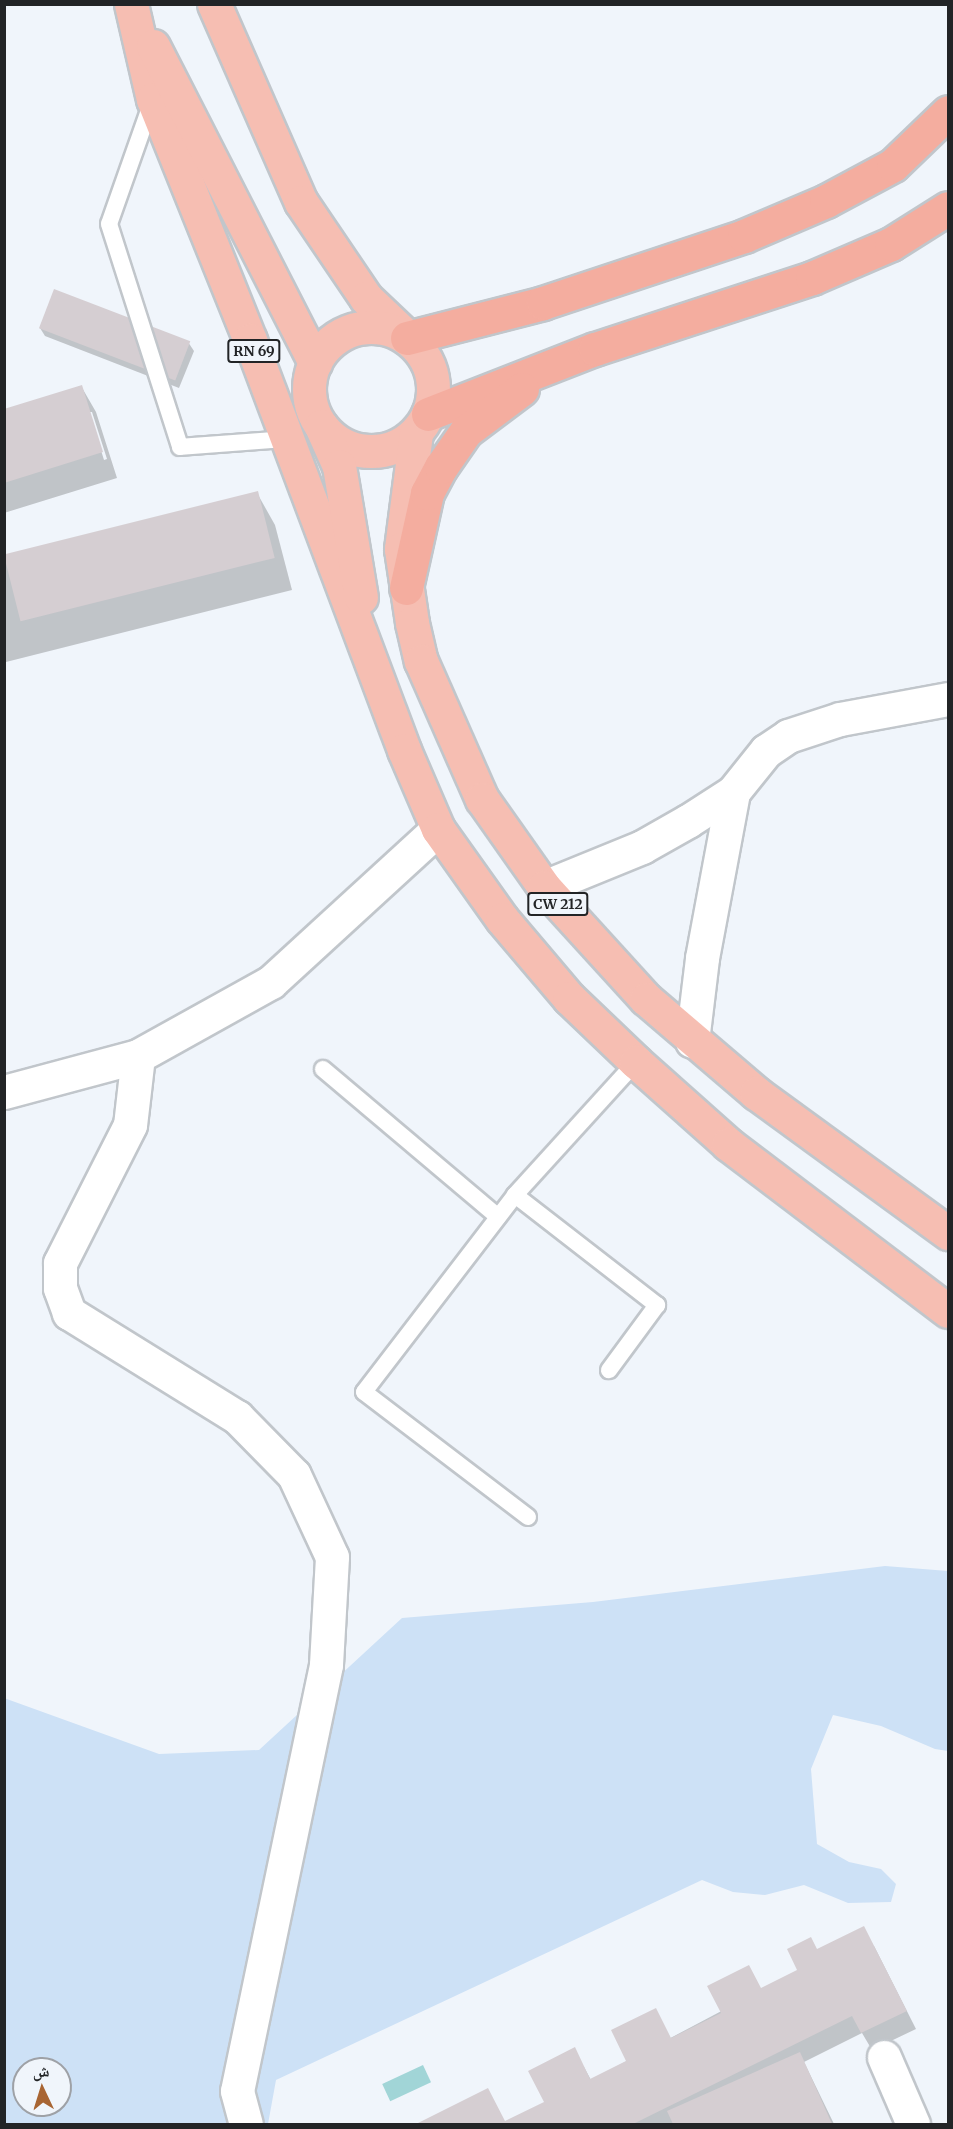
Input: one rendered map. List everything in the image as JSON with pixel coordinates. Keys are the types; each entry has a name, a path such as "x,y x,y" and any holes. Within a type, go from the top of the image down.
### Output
{"highway":[{"name":"RN 69","path":"131,4 153,99 287,438 383,695"},
{"path":"131,4 315,363"},
{"path":"214,4 301,202 366,298 422,353 431,373 433,394 422,424"},
{"path":"383,695 368,638 339,466 320,426 309,390 315,363 331,341 348,331 367,326 388,329 408,338 543,303 744,236 826,201 893,165 948,112"},
{"path":"320,426 336,441 356,449 377,451 398,445 422,424 595,349 812,278 891,244 948,208"},
{"path":"406,588 427,493 466,431 510,395 595,349"},
{"name":"CW 212","path":"422,424 401,549 406,588 421,661 448,729 482,799 544,887 610,964 692,1041 756,1093 948,1233"},
{"name":"CW 212","path":"383,695 438,829 502,919 569,998 636,1062 728,1144 948,1311"}],"street":[{"path":"544,887 642,847 733,792 766,751 788,736 840,719 948,699"},
{"path":"692,1041 702,958 733,792"},
{"path":"4,1092 138,1056 271,982 438,829"},
{"path":"138,1056 130,1125 60,1263 60,1288 69,1312 237,1417 294,1475 332,1557 326,1665 237,2091 246,2124"},
{"path":"884,2057 913,2124"}],"lane":[{"path":"153,99 110,224 180,447 287,438"},
{"path":"528,1517 364,1392 515,1195 636,1062"},
{"path":"323,1069 498,1217"},
{"path":"515,1195 657,1305 609,1370"}],"shaded area":[{"path":"885,1566 948,1571 948,1751 935,1749 881,1726 833,1715 811,1769 817,1844 849,1862 881,1869 896,1884 891,1902 848,1903 804,1885 765,1895 733,1892 702,1880 276,2080 268,2124 5,2124 4,1698 159,1754 259,1750 402,1618 593,1602"},
{"path":"423,2065 431,2082 390,2101 382,2084"}],"building":[{"path":"54,289 190,341 175,381 39,328"},
{"path":"82,385 103,452 4,483 4,409"},
{"path":"258,491 275,558 20,621 4,554"},
{"path":"864,1926 907,2011 861,2033 852,2016 633,2124 416,2124 488,2088 505,2121 544,2102 528,2071 575,2047 590,2079 626,2061 611,2030 656,2008 671,2038 721,2013 707,1986 749,1965 761,1988 797,1970 787,1949 811,1937 817,1949"},
{"path":"800,2052 832,2124 673,2124 667,2111"}]}
